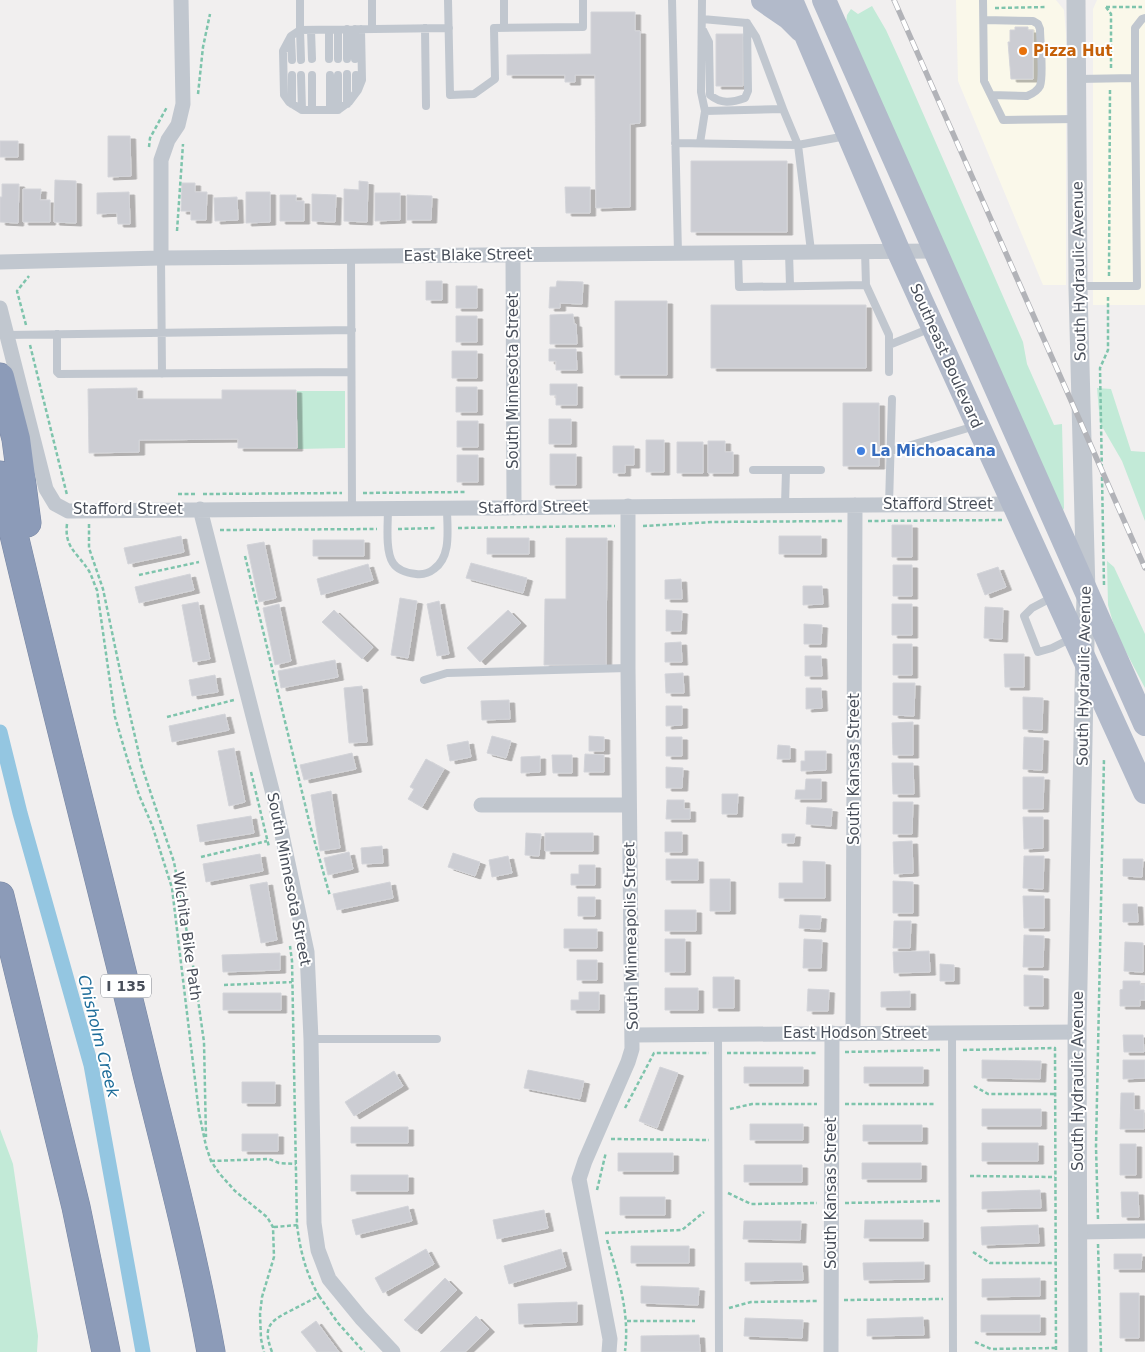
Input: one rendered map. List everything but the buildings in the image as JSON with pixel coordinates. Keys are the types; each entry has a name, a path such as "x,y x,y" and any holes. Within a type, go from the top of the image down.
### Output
{"highway":[{"path":"0,377 16,439 32,557 33,622"},
{"name":"I 135","path":"0,475 33,622 199,1285 211,1352"},
{"path":"0,896 76,1207 106,1352"}],"main road":[{"path":"763,0 789,18 807,37"},
{"name":"Southeast Boulevard","path":"791,0 898,250 977,425 1009,512 1055,596 1145,792"},
{"path":"824,0 1145,724"}],"street":[{"path":"161,258 161,160 168,140 178,125 183,104 181,0"},
{"name":"South Hydraulic Avenue","path":"1076,0 1078,286 1086,593 1077,1032 1078,1352"},
{"name":"East Blake Street","path":"0,262 161,258 935,250"},
{"name":"South Minnesota Street","path":"513,255 514,508"},
{"path":"0,308 46,489 63,503"},
{"name":"Stafford Street","path":"63,503 89,510 889,505 1009,512"},
{"name":"South Kansas Street","path":"853,1033 855,505"},
{"name":"South Minneapolis Street","path":"609,1352 610,1338 579,1179 632,1049 628,506"},
{"name":"South Minnesota Street","path":"200,509 274,802 307,952 312,1039 314,1223 318,1250 329,1279 361,1318 393,1352"},
{"path":"481,805 629,805"},
{"name":"East Hodson Street","path":"633,1035 1077,1032"},
{"name":"South Kansas Street","path":"831,1352 832,1034"},
{"path":"1077,1232 1145,1232"}],"lane":[{"path":"300,0 301,60"},
{"path":"372,0 372,29"},
{"path":"448,0 450,95 474,94 495,79 494,28 583,28 583,0"},
{"path":"504,0 504,28"},
{"path":"672,0 678,253"},
{"path":"700,143 705,111 701,92 702,0"},
{"path":"983,0 984,81 1003,120 1078,119"},
{"path":"1078,286 1141,286 1136,211 1135,28 1145,18"},
{"path":"984,20 1033,21 1038,24 1040,29 1041,78 1039,87 1027,96 991,95"},
{"path":"701,23 748,23"},
{"path":"701,23 708,42 710,95 717,101 732,102 744,98 748,91 748,23"},
{"path":"748,23 756,37 798,145 811,251"},
{"path":"425,28 426,106"},
{"path":"350,29 362,80 356,93 347,104 334,110 302,110 292,104 284,95 283,51 291,36 300,30 329,30 350,29 449,28"},
{"path":"350,29 347,59 350,29"},
{"path":"311,30 312,59"},
{"path":"329,30 330,59"},
{"path":"291,36 292,60"},
{"path":"347,74 347,104"},
{"path":"292,75 292,104"},
{"path":"301,75 302,110"},
{"path":"312,75 312,110"},
{"path":"330,75 334,110"},
{"path":"334,110 338,75"},
{"path":"356,75 356,93"},
{"path":"1078,79 1135,78"},
{"path":"705,111 783,109"},
{"path":"1136,134 1145,134"},
{"path":"675,143 798,145 849,136"},
{"path":"1136,211 1145,211"},
{"path":"865,251 866,285 889,335 889,372"},
{"path":"738,252 739,287 866,285"},
{"path":"790,252 790,286"},
{"path":"351,256 352,509"},
{"path":"161,258 162,374"},
{"path":"889,345 933,327"},
{"path":"7,335 352,330"},
{"path":"57,334 57,372 59,374 352,372"},
{"path":"889,505 892,399"},
{"path":"891,451 977,425"},
{"path":"753,470 821,470"},
{"path":"785,505 786,470"},
{"path":"388,509 388,545 393,562 404,572 420,575 430,573 442,564 447,550 447,508"},
{"path":"1055,596 1032,608 1024,616 1038,652 1074,638"},
{"path":"424,680 447,673 628,668"},
{"path":"952,1033 953,1352"},
{"path":"718,1034 719,1352"},
{"path":"312,1039 437,1039"}],"path":[{"path":"995,8 1047,7"},
{"path":"1106,7 1145,7"},
{"name":"Wichita Bike Path","path":"38,276 28,276 17,291 63,503 68,542 71,549 89,571 97,590 118,725 139,795 164,858 172,888 198,1105 206,1146 211,1161 219,1173 234,1191 267,1217 273,1228"},
{"path":"175,494 473,492"},
{"path":"89,510 90,548 103,588 142,767 174,862 181,898 204,1042 206,1146"},
{"path":"206,530 628,526 713,522 855,521 1009,512"},
{"path":"139,575 201,562 199,554"},
{"path":"245,556 310,825 330,896"},
{"path":"167,717 234,700 236,709"},
{"path":"1101,1352 1096,1147 1104,758"},
{"path":"249,763 269,850"},
{"path":"201,857 267,841"},
{"path":"289,943 292,982 297,1225 300,1250 306,1270 319,1296 338,1323 364,1352"},
{"path":"224,985 292,982"},
{"path":"816,1053 1055,1048 1056,1350 991,1349 975,1342"},
{"path":"974,1086 988,1094 1055,1094"},
{"path":"611,1139 711,1140"},
{"path":"211,1161 269,1159 279,1163 296,1164"},
{"path":"970,1176 1055,1177"},
{"path":"605,1234 682,1230 704,1212"},
{"path":"264,1352 261,1338 260,1314 262,1297 274,1257 273,1228 314,1223"},
{"path":"973,1252 990,1264 1055,1263"},
{"path":"272,1352 267,1339 268,1329 274,1319 319,1296"},
{"path":"627,1321 695,1321"}],"shaded area":[{"path":"956,0 1056,0 1064,10 1066,34 1066,285 1043,285 958,81"},
{"path":"1097,0 1145,0 1145,305 1093,305 1093,9"}],"green space":[{"path":"872,6 886,30 901,63 1023,342 1027,364 1054,425 1062,424 1064,508 1062,513 846,23 847,15 851,9 858,14"},
{"path":"1097,388 1111,389 1131,451 1145,452 1145,521 1122,461 1100,423"},
{"path":"297,391 345,391 345,448 298,449"},
{"path":"1107,561 1114,567 1145,634 1145,688 1116,633 1108,605"},
{"path":"0,1129 13,1164 38,1336 37,1352 0,1352"}],"waterway":[{"name":"Chisholm Creek","path":"0,732 20,813 91,1065 143,1352"}],"railway":[{"path":"894,0 1145,568"}],"place":[{"name":"Pizza Hut","path":"1023,51"},
{"name":"La Michoacana","path":"861,451"}]}
